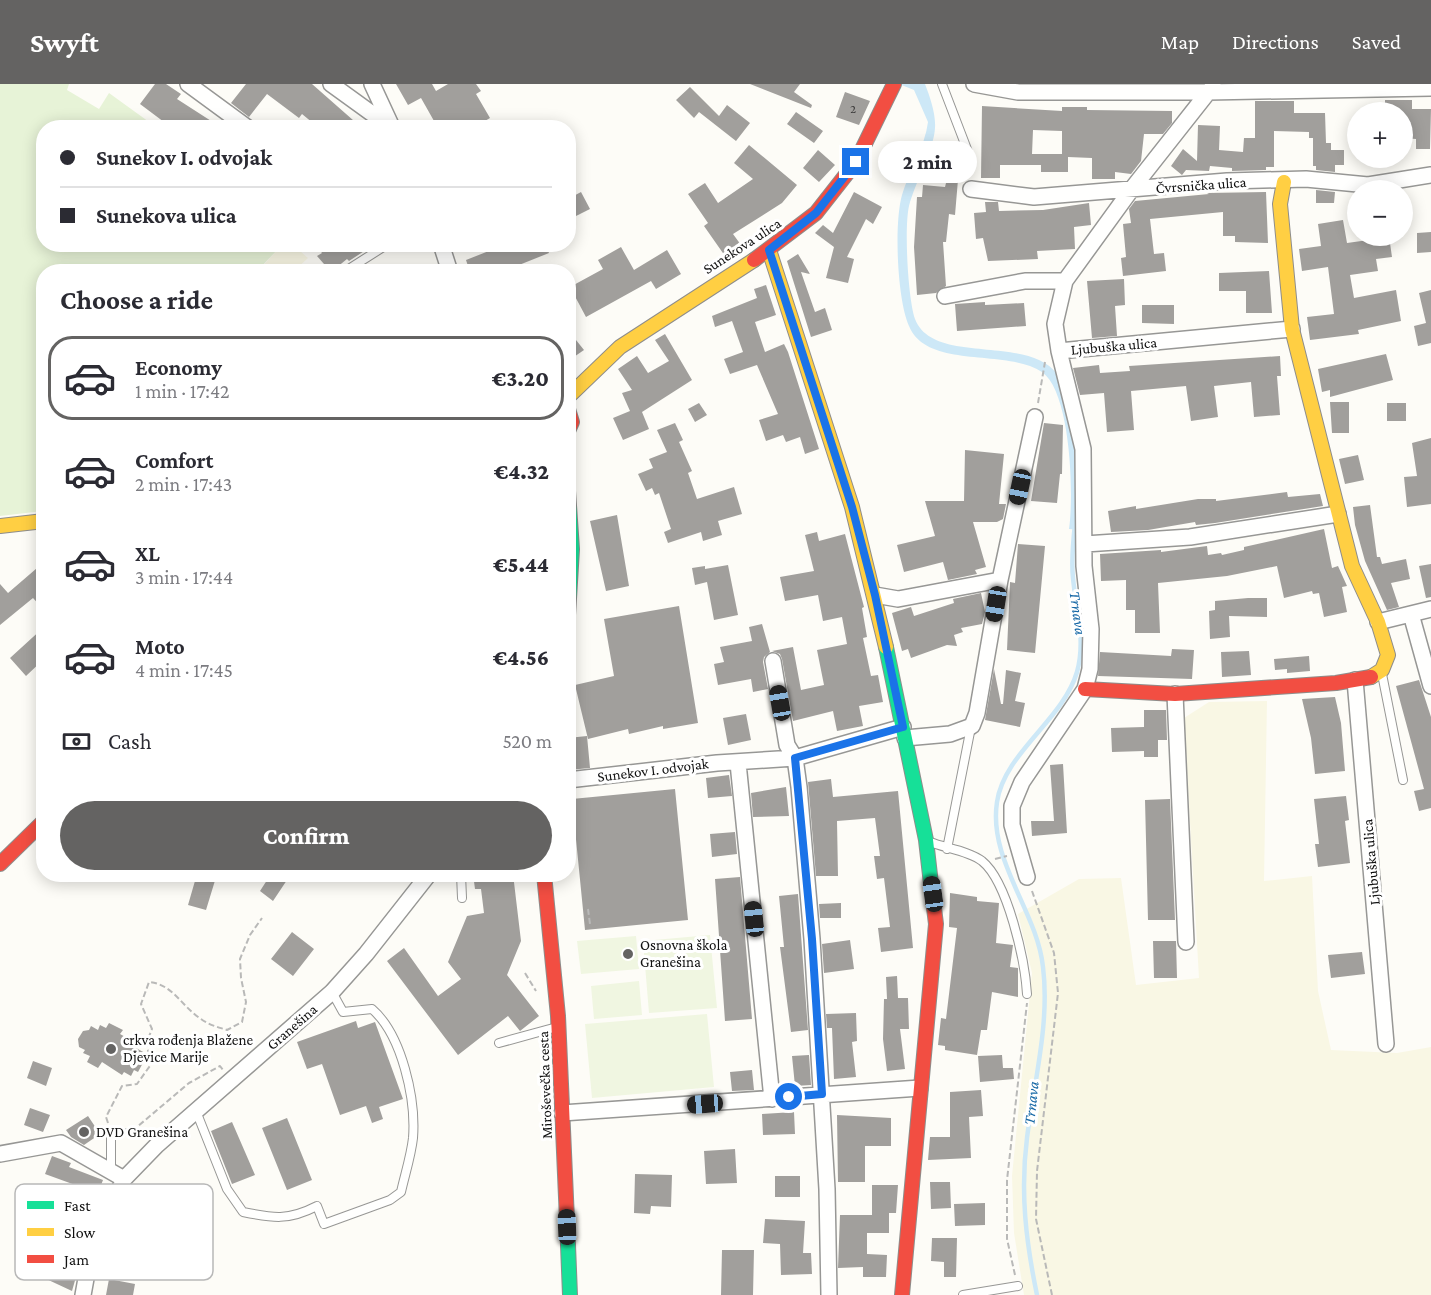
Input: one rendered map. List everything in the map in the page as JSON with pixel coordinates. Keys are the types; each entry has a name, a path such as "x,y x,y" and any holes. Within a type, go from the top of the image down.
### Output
{"street":[{"path":"188,84 237,120"},
{"path":"331,84 382,120"},
{"path":"372,84 389,120"},
{"path":"974,84 1018,92 1212,88 1431,88"},
{"name":"Sunekova ulica","path":"576,389 620,347 769,250 816,213 847,175 867,145 894,85"},
{"path":"1059,351 1055,324 1065,281 1131,190 1212,88"},
{"name":"Čvrsnička ulica","path":"971,189 1034,197 1227,181 1284,182 1306,179 1368,184 1431,175"},
{"path":"1085,689 1175,694 1355,680 1371,678 1382,670 1388,655 1378,622 1352,566 1292,329 1280,204 1284,182"},
{"path":"769,250 852,507 875,595 926,840 936,924 902,1295"},
{"path":"945,296 1025,281 1065,281"},
{"name":"Ljubuška ulica","path":"1027,877 1012,825 1012,806 1022,782 1085,689 1090,669 1091,629 1084,566 1083,449 1059,351 1292,329"},
{"path":"972,726 980,698 1000,580 1035,417"},
{"path":"1085,543 1190,537 1338,514"},
{"path":"0,525 36,522"},
{"path":"875,595 898,599 1000,580"},
{"path":"1378,622 1431,609"},
{"path":"1411,614 1431,686"},
{"path":"773,661 787,745 795,758 812,939 822,1094 829,1295"},
{"name":"Ljubuška ulica","path":"1355,680 1386,1044"},
{"path":"1175,694 1186,942"},
{"name":"Sunekov I. odvojak","path":"576,779 795,758 904,733 950,734 972,726"},
{"path":"738,763 772,1099"},
{"path":"0,864 36,829"},
{"name":"Granešina","path":"115,1184 118,1175 196,1111 332,992 366,954 423,882"},
{"name":"Miroševečka cesta","path":"545,882 559,1027 570,1295"},
{"path":"562,1113 920,1088"},
{"path":"0,1154 62,1143 118,1175"},
{"name":"Granešina","path":"83,1295 86,1280"}],"lane":[{"path":"942,84 970,157"},
{"path":"357,264 375,252"},
{"path":"1382,670 1402,780"},
{"path":"947,849 972,726"},
{"path":"926,840 980,859 991,870 1008,909 1025,963 1028,994"},
{"path":"461,882 462,898"},
{"path":"196,1111 227,1189 243,1212 276,1219 300,1214 317,1206 324,1224 390,1200 401,1192 412,1138 413,1110 403,1061 380,1015 372,1008 343,1012 332,992"},
{"path":"499,1043 559,1027"},
{"path":"111,1132 118,1175"},
{"path":"963,1295 1017,1286"}],"path":[{"path":"1035,417 1046,361"},
{"path":"1027,877 1054,953 1059,993 1038,1171 1036,1219 1052,1295"},
{"path":"588,909 590,924"},
{"path":"215,1068 189,1083 137,1127 111,1132 105,1117 122,1086 137,1084 152,1062 146,1044 152,1029 141,1004 148,982 160,983 200,1019 214,1026 227,1030 242,1022 246,1002 240,959 250,935 262,918"},
{"path":"525,973 535,988"},
{"path":"1017,1286 1007,1239 1007,1180 1028,994"}],"shaded area":[{"path":"276,252 301,252 308,258 302,264 264,264"},
{"path":"1267,701 1264,881 1312,876 1318,991 1331,1050 1397,1053 1431,1047 1431,1295 1024,1295 1014,1233 1012,1176 1032,973 1018,914 1079,879 1121,878 1136,985 1199,978 1184,718 1209,702"}],"green space":[{"path":"0,84 69,84 67,90 99,109 109,93 146,120 36,120 36,252 275,252 264,264 36,264 36,512 0,516"},
{"path":"710,935 717,1008 649,1013 643,941"},
{"path":"636,936 639,969 581,974 577,941"},
{"path":"639,981 642,1015 594,1019 591,986"},
{"path":"707,1014 714,1087 592,1098 585,1024"}],"water":[{"path":"899,84 925,84 935,123 931,146 909,206 907,246 915,319 925,333 941,342 960,347 1025,355 1043,362 1057,374 1065,388 1074,427 1081,530 1069,529 1071,493 1068,446 1065,422 1052,383 1042,372 1027,365 950,354 932,348 918,340 909,326 899,280 898,223 902,195 924,141 928,122 914,90"}],"building":[{"path":"155,84 166,84 181,94 177,99 210,120 161,120 140,104"},
{"path":"246,84 312,84 353,120 309,120 302,114 299,118 267,94 249,117 231,103"},
{"path":"396,84 432,84 436,91 448,84 476,84 481,91 476,94 490,118 487,120 433,120 421,98 408,105"},
{"path":"750,84 800,84 794,92 812,105 811,108"},
{"path":"690,87 719,116 727,105 750,123 736,141 699,112 694,118 676,100"},
{"path":"845,92 870,101 859,125 836,117"},
{"path":"1385,100 1412,100 1412,102 1385,102"},
{"path":"1255,101 1294,101 1294,113 1325,113 1326,143 1331,143 1331,150 1344,150 1344,165 1335,165 1335,172 1316,170 1316,166 1313,166 1313,138 1309,138 1309,132 1274,131 1274,167 1266,167 1266,170 1232,171 1232,168 1210,166 1209,171 1186,170 1182,175 1171,166 1183,149 1197,161 1198,125 1220,126 1219,150 1243,152 1244,138 1255,138"},
{"path":"982,106 1062,111 1062,107 1087,107 1087,110 1172,111 1172,123 1163,134 1144,134 1141,161 1131,174 1115,172 1115,179 1092,179 1092,158 1068,157 1068,172 1041,172 1041,165 1000,165 1000,178 981,178","holes":["1033,130 1062,131 1062,154 1032,154"]},
{"path":"1413,109 1431,109 1430,149 1416,149 1416,139 1413,139"},
{"path":"796,112 823,131 814,143 787,124"},
{"path":"749,145 797,185 782,203 733,234 741,245 725,256 704,226 708,223 688,194 705,183 718,203 753,179 734,163"},
{"path":"818,150 835,165 819,182 803,168"},
{"path":"953,155 960,156 955,215 949,214 946,242 943,242 946,286 936,293 917,295 914,247 917,197 922,197 923,185 945,187"},
{"path":"1316,190 1335,192 1334,203 1316,203"},
{"path":"581,192 590,209 576,216 576,195"},
{"path":"854,192 882,207 873,224 866,219 847,257 854,259 848,283 826,278 834,247 815,233 823,225 833,233"},
{"path":"1266,192 1268,243 1235,242 1235,236 1223,236 1223,212 1150,219 1154,254 1164,253 1166,271 1123,276 1121,258 1126,257 1123,224 1131,223 1129,209 1135,201 1209,194 1207,193"},
{"path":"985,202 998,202 999,211 1043,210 1089,203 1091,225 1074,227 1075,249 1037,251 1038,259 988,261 983,238 976,239 974,213 986,212"},
{"path":"1343,220 1347,246 1390,246 1392,257 1376,259 1378,271 1350,275 1354,298 1396,290 1401,321 1358,330 1359,334 1310,340 1307,317 1334,314 1328,267 1302,271 1299,249 1321,246 1318,224"},
{"path":"1431,232 1431,252 1417,253 1417,233"},
{"path":"621,247 634,270 667,250 681,274 656,289 651,281 586,317 576,298 576,284 603,269 598,260"},
{"path":"363,252 341,264 324,264 317,256 322,253"},
{"path":"486,252 549,253 522,264 467,264 466,260"},
{"path":"798,254 810,274 801,272 815,312 825,308 832,330 811,337 787,261"},
{"path":"1269,271 1272,313 1246,313 1246,291 1219,291 1219,273"},
{"path":"1124,279 1125,305 1115,306 1117,336 1092,338 1087,281"},
{"path":"766,285 776,315 755,322 765,352 784,344 788,352 819,449 805,454 800,437 786,442 783,435 766,441 759,420 778,414 757,365 730,374 724,359 743,352 732,321 715,327 712,316 757,298 754,289"},
{"path":"1431,290 1431,343 1418,346 1414,326 1426,323 1419,293"},
{"path":"985,302 985,305 1024,303 1026,326 957,331 955,304"},
{"path":"1142,305 1174,305 1174,324 1142,323"},
{"path":"665,334 692,380 642,412 649,429 623,440 613,418 630,411 622,393 632,390 618,369 637,356 648,373 669,361 655,340"},
{"path":"576,340 584,350 576,356"},
{"path":"1386,354 1393,380 1330,397 1330,390 1322,392 1318,369"},
{"path":"1280,356 1281,376 1277,376 1280,415 1254,417 1251,382 1214,386 1218,417 1191,421 1186,386 1131,391 1134,430 1107,432 1104,393 1080,395 1073,368 1099,365 1100,373 1130,371 1129,366"},
{"path":"1330,402 1349,402 1349,433 1332,433"},
{"path":"699,403 707,415 695,422 688,409"},
{"path":"1387,403 1406,403 1406,421 1387,421"},
{"path":"675,423 683,440 679,442 692,471 688,473 697,499 734,487 742,514 718,521 722,535 703,541 701,532 668,543 664,532 671,529 659,493 655,495 652,488 646,491 638,474 653,468 649,459 667,452 657,430"},
{"path":"1044,423 1063,425 1062,474 1060,474 1057,503 1031,501"},
{"path":"1431,438 1431,504 1407,507 1404,477 1417,476 1412,443"},
{"path":"965,450 1004,454 999,504 1006,504 1003,519 997,522 973,522 986,567 975,570 977,574 948,580 943,562 904,572 897,545 935,536 925,501 964,501"},
{"path":"1358,455 1364,480 1345,484 1339,459"},
{"path":"1287,492 1288,497 1320,494 1323,506 1215,523 1196,525 1195,522 1148,530 1111,532 1108,511 1198,499 1216,499 1216,501"},
{"path":"1370,505 1377,557 1380,557 1382,564 1406,559 1410,579 1391,583 1399,607 1387,610 1365,561 1355,525 1353,507"},
{"path":"617,515 629,586 606,591 590,521"},
{"path":"1324,529 1332,568 1338,566 1347,586 1342,587 1347,612 1324,617 1319,593 1313,594 1312,591 1284,598 1277,566 1227,576 1158,583 1160,633 1135,633 1135,610 1126,610 1126,580 1101,581 1100,554 1161,550 1161,552 1207,546 1208,555 1221,553 1222,555 1244,550 1244,547"},
{"path":"817,532 819,541 845,534 864,607 862,608 867,637 863,638 871,676 878,675 883,702 859,706 863,726 837,731 833,711 793,721 782,659 780,654 772,651 793,647 801,690 824,685 817,650 847,644 842,617 823,621 818,595 785,601 780,577 814,571 805,535"},
{"path":"1018,544 1045,546 1035,653 1007,650 1010,582 1015,583"},
{"path":"1431,564 1431,597 1426,598 1419,566"},
{"path":"728,565 738,615 714,620 707,582 695,585 692,568 705,566 705,569"},
{"path":"36,569 36,601 33,598 0,625 0,584 8,593"},
{"path":"981,593 985,612 982,624 961,628 963,632 954,635 957,646 947,645 911,658 908,649 902,651 892,613 911,607 914,616 954,603 953,599"},
{"path":"1267,598 1267,617 1229,616 1230,637 1210,639 1209,611 1215,610 1215,601"},
{"path":"679,606 698,723 663,729 663,726 629,734 628,729 588,739 576,685 614,676 604,619"},
{"path":"762,624 770,652 764,657 763,662 768,689 753,692 751,679 718,685 714,664 724,662 720,647 752,641 749,627"},
{"path":"36,634 36,667 26,676 10,658"},
{"path":"1172,649 1194,650 1192,679 1098,676 1100,652 1171,656"},
{"path":"1249,651 1251,675 1222,677 1221,652"},
{"path":"1309,656 1310,671 1287,673 1287,669 1275,670 1274,659"},
{"path":"994,669 1001,704 1003,704 1006,670 1021,673 1015,701 1025,703 1020,727 985,720"},
{"path":"1419,680 1431,717 1431,808 1419,811 1414,791 1424,789 1396,686"},
{"path":"1335,697 1341,723 1345,771 1315,774 1311,738 1302,699"},
{"path":"1144,710 1166,710 1167,740 1158,740 1158,757 1144,757 1144,751 1112,752 1111,728 1144,727"},
{"path":"746,714 751,740 728,745 723,718"},
{"path":"587,736 590,768 576,769 576,737"},
{"path":"1063,764 1067,833 1032,836 1031,821 1054,821 1050,765"},
{"path":"729,775 732,796 708,798 706,778"},
{"path":"831,779 833,797 898,791 913,948 881,952 878,928 890,927 884,878 877,879 874,856 880,856 875,818 837,821 838,876 816,876 808,782"},
{"path":"786,787 789,816 753,817 751,793"},
{"path":"675,789 688,920 585,930 576,839 576,799"},
{"path":"1346,796 1349,820 1345,821 1350,863 1318,867 1315,844 1319,844 1314,799"},
{"path":"1170,799 1175,920 1148,920 1145,800"},
{"path":"735,832 737,854 712,857 710,834"},
{"path":"740,877 752,1019 725,1021 715,879"},
{"path":"195,882 215,882 206,910 188,905"},
{"path":"266,882 286,882 273,901 260,891"},
{"path":"474,882 514,882 521,941 507,975 539,1016 520,1031 508,1016 458,1055 387,961 404,948 438,996 461,979 448,962 467,916 484,913 481,889 475,889"},
{"path":"950,893 977,897 977,901 999,903 996,943 1013,945 1010,967 1018,968 1018,997 992,992 987,1030 981,1030 977,1055 945,1050 945,1046 938,1045 941,1018 946,1019 957,928 949,927"},
{"path":"798,894 808,1030 791,1032 780,947 784,947 779,896"},
{"path":"841,903 841,918 820,918 819,904"},
{"path":"292,932 314,949 293,976 271,959"},
{"path":"850,940 854,969 824,973 822,944"},
{"path":"1153,941 1176,941 1177,978 1154,978"},
{"path":"1362,952 1365,974 1331,978 1328,955"},
{"path":"897,976 898,998 908,998 909,1029 900,1029 905,1069 887,1071 883,1039 884,999 887,999 886,977"},
{"path":"856,1013 857,1041 852,1042 856,1077 834,1079 832,1028 827,1028 826,1014"},
{"path":"356,1021 358,1028 375,1022 403,1099 379,1107 383,1119 372,1123 366,1106 340,1115 322,1064 307,1069 297,1042"},
{"name":"crkva rođenja Blažene Djevice Marije","path":"109,1023 123,1030 120,1034 138,1044 136,1048 145,1053 142,1058 144,1061 138,1072 134,1070 131,1076 124,1072 122,1075 102,1062 98,1068 87,1062 90,1056 83,1053 85,1050 79,1047 78,1039 83,1031 89,1030 91,1026 98,1030 100,1025 106,1028"},
{"path":"809,1055 811,1085 795,1086 792,1056"},
{"path":"1002,1055 1003,1068 1013,1068 1014,1079 980,1082 978,1056"},
{"path":"33,1061 52,1068 46,1086 27,1078"},
{"path":"752,1070 754,1090 732,1091 730,1072"},
{"path":"981,1090 983,1116 969,1117 971,1158 928,1160 930,1137 950,1137 950,1092"},
{"path":"30,1108 50,1115 43,1132 24,1125"},
{"path":"794,1112 795,1134 763,1135 762,1114"},
{"path":"837,1115 891,1118 891,1146 865,1146 865,1182 838,1182"},
{"path":"88,1116 100,1134 84,1145 71,1137 66,1130"},
{"path":"287,1118 312,1180 287,1190 262,1128"},
{"path":"232,1122 255,1175 232,1184 211,1131"},
{"path":"735,1149 737,1183 706,1184 704,1151"},
{"path":"52,1156 71,1163 69,1167 103,1180 101,1184 72,1184 45,1174"},
{"path":"635,1174 672,1175 671,1207 651,1206 650,1214 634,1213"},
{"path":"775,1176 800,1176 800,1197 775,1197"},
{"path":"930,1182 950,1182 951,1208 931,1209"},
{"path":"872,1185 898,1185 896,1213 889,1213 889,1233 867,1233 867,1254 887,1255 886,1277 863,1277 863,1267 838,1268 840,1215 872,1215"},
{"path":"985,1203 985,1225 955,1226 954,1204"},
{"path":"765,1219 805,1221 803,1253 811,1253 812,1274 781,1275 780,1244 763,1243"},
{"path":"932,1238 957,1238 956,1277 944,1277 944,1262 931,1261"},
{"path":"722,1250 754,1250 753,1295 721,1295"},
{"path":"48,1280 75,1280 72,1291"},
{"path":"109,1280 135,1284 133,1295 106,1295"}],"waterway":[{"name":"Trnava","path":"1037,1295 1027,1236 1024,1178 1027,1138 1043,1031 1045,988 1039,946 1006,865 1000,844 996,823 997,802 1010,768 1060,706 1077,672 1081,648 1072,571 1075,524"}],"traffic: fast":[{"path":"886,647 926,840 931,884"},
{"path":"567,1220 570,1295"}],"traffic: slow":[{"path":"1284,182 1280,204 1292,329 1352,566 1378,622 1388,655 1382,670 1371,677"},
{"path":"769,250 852,507 886,647"},
{"path":"576,389 620,347 754,260"},
{"path":"0,526 36,522"}],"traffic: jam":[{"path":"754,260 816,213 856,162 894,84"},
{"path":"1085,689 1175,694 1336,683 1371,677"},
{"path":"0,864 36,829"},
{"path":"545,882 558,1016 567,1220"},
{"path":"902,1295 936,924 931,884"}],"place":[{"name":"Osnovna škola Granešina","path":"628,954"},
{"name":"crkva rođenja Blažene Djevice Marije","path":"111,1049"},
{"name":"DVD Granešina","path":"84,1132"}],"route":[{"path":"789,1097 822,1094 812,939 795,758 903,727 875,595 852,507 769,250 816,213 856,162"}]}
